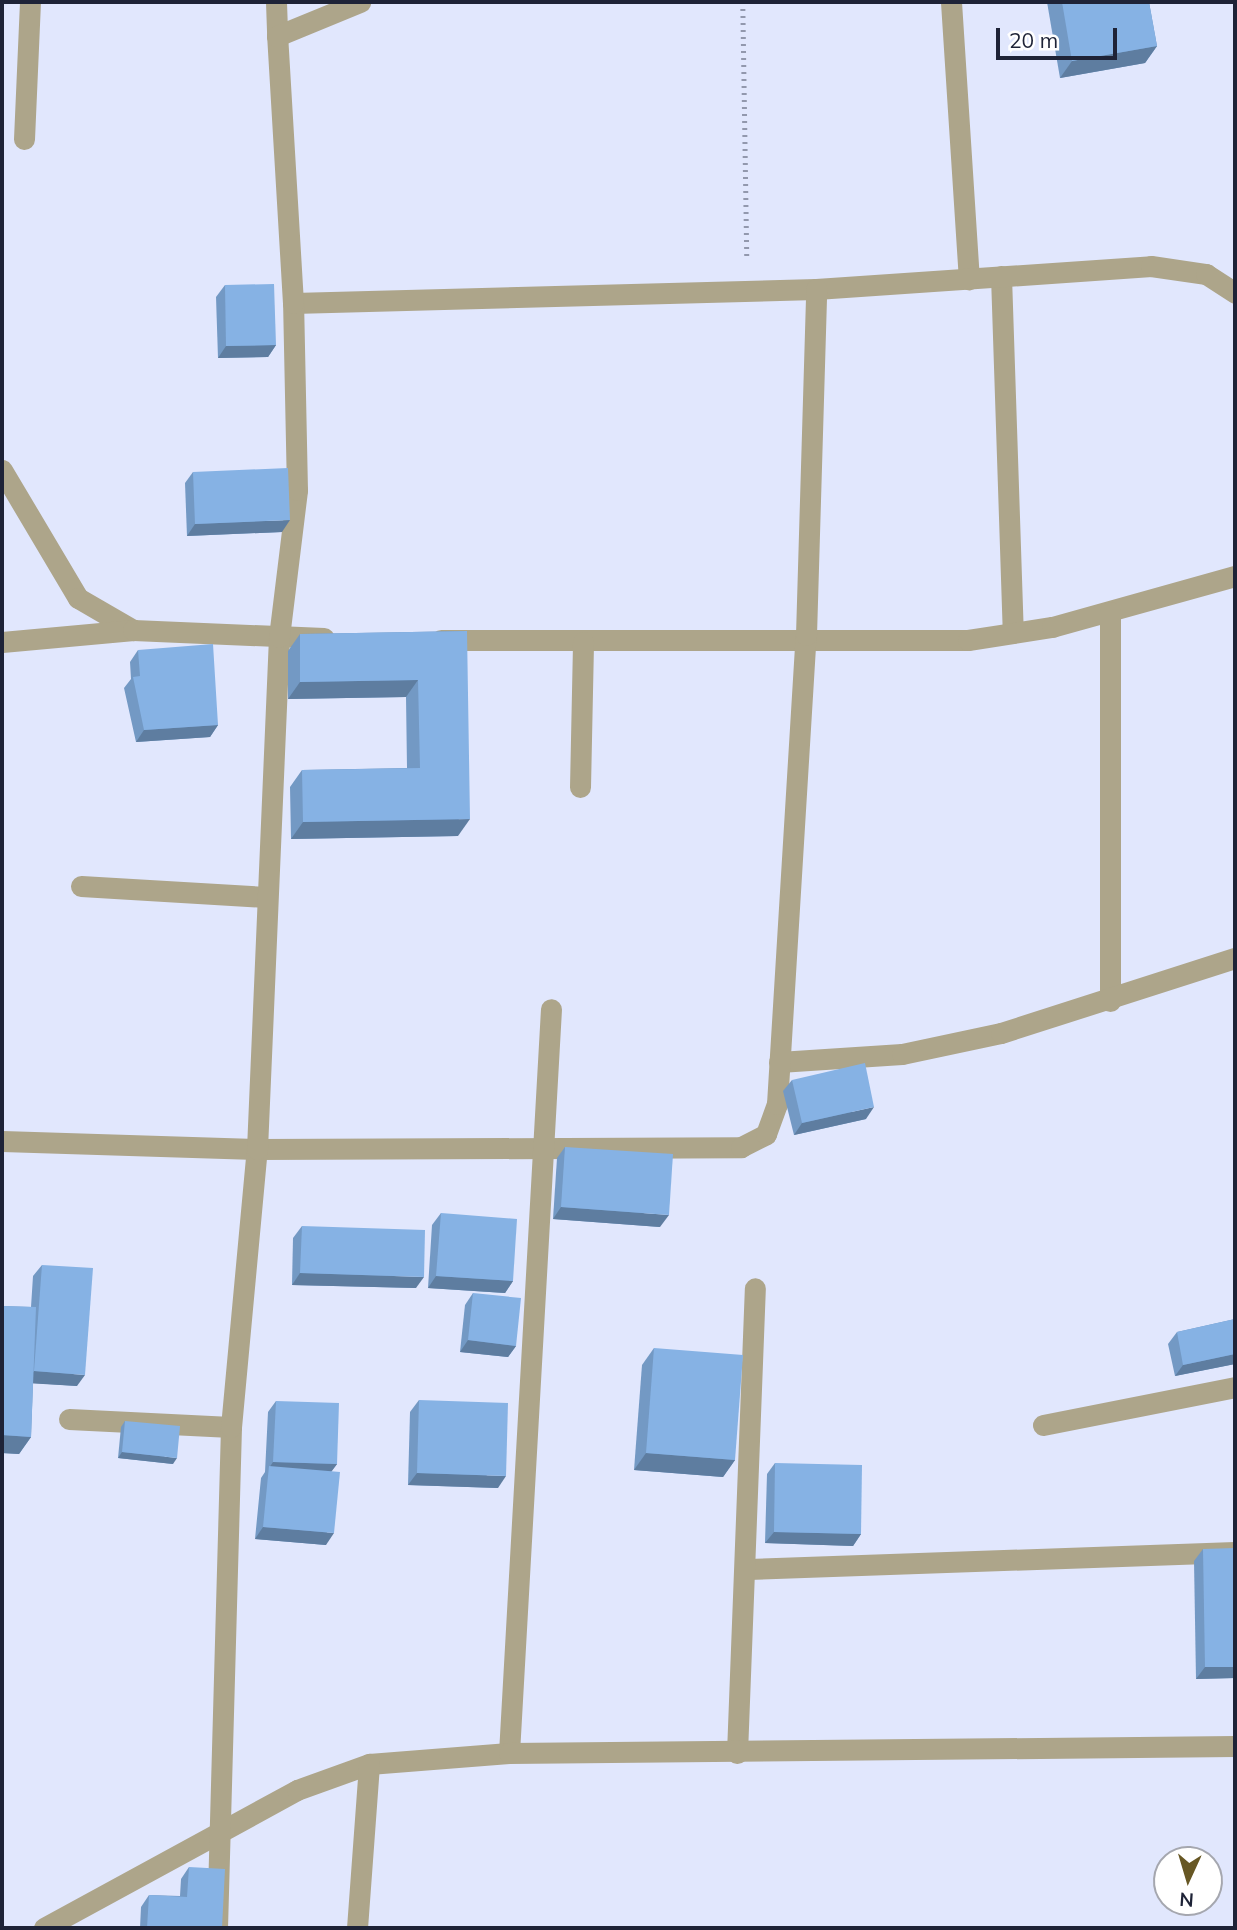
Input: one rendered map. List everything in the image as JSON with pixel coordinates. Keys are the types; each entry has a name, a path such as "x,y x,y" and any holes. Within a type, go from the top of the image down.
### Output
{"street":[{"path":"24,139 30,2"},
{"path":"217,1928 223,1830 231,1427 257,1149 265,897 279,637 296,490 293,303 276,2"},
{"path":"276,36 360,2"},
{"path":"951,2 969,279"},
{"path":"293,303 816,289 1151,266 1206,274 1235,293"},
{"path":"1001,276 1013,633"},
{"path":"2,1141 257,1149 547,1143 741,1147 766,1134 777,1104 806,635 816,289"},
{"path":"2,470 78,598 133,630"},
{"path":"417,640 583,642 806,635 968,640 1110,612 1235,576"},
{"path":"1110,612 1110,1001"},
{"path":"2,642 133,630 348,638"},
{"path":"580,787 583,642"},
{"path":"81,886 265,897"},
{"path":"779,1062 902,1054 1110,1001 1235,958"},
{"path":"509,1754 547,1143 551,1009"},
{"path":"737,1753 748,1569 755,1288"},
{"path":"1043,1425 1235,1387"},
{"path":"69,1419 231,1427"},
{"path":"748,1569 1235,1552"},
{"path":"44,1928 297,1790 369,1764 509,1754 1235,1746"},
{"path":"357,1928 369,1764"}],"path":[{"path":"743,2 747,291"}],"building":[{"path":"1062,2 1149,2 1157,46 1072,61"},
{"path":"274,284 276,345 226,346 225,285"},
{"path":"288,468 290,520 195,524 193,472"},
{"path":"467,631 470,819 303,822 302,770 420,768 418,680 300,682 300,634"},
{"path":"213,644 218,725 144,730 133,677 140,676 138,650"},
{"path":"865,1063 874,1107 802,1123 792,1080"},
{"path":"565,1147 673,1154 669,1215 561,1207"},
{"path":"441,1213 517,1219 513,1281 436,1276"},
{"path":"302,1226 425,1230 424,1277 300,1273"},
{"path":"42,1265 93,1268 85,1375 34,1371"},
{"path":"473,1293 521,1298 516,1346 468,1340"},
{"path":"2,1306 36,1307 31,1437 2,1435"},
{"path":"1235,1319 1235,1354 1183,1365 1177,1332"},
{"path":"654,1348 743,1355 735,1460 646,1453"},
{"path":"419,1400 508,1403 506,1476 417,1473"},
{"path":"276,1401 339,1403 337,1464 273,1462"},
{"path":"125,1421 180,1426 177,1458 122,1452"},
{"path":"775,1463 862,1465 861,1534 774,1532"},
{"path":"269,1466 340,1472 334,1533 263,1527"},
{"path":"1235,1548 1235,1667 1205,1667 1203,1549"},
{"path":"189,1867 225,1869 222,1928 147,1928 149,1895 187,1897"}]}
